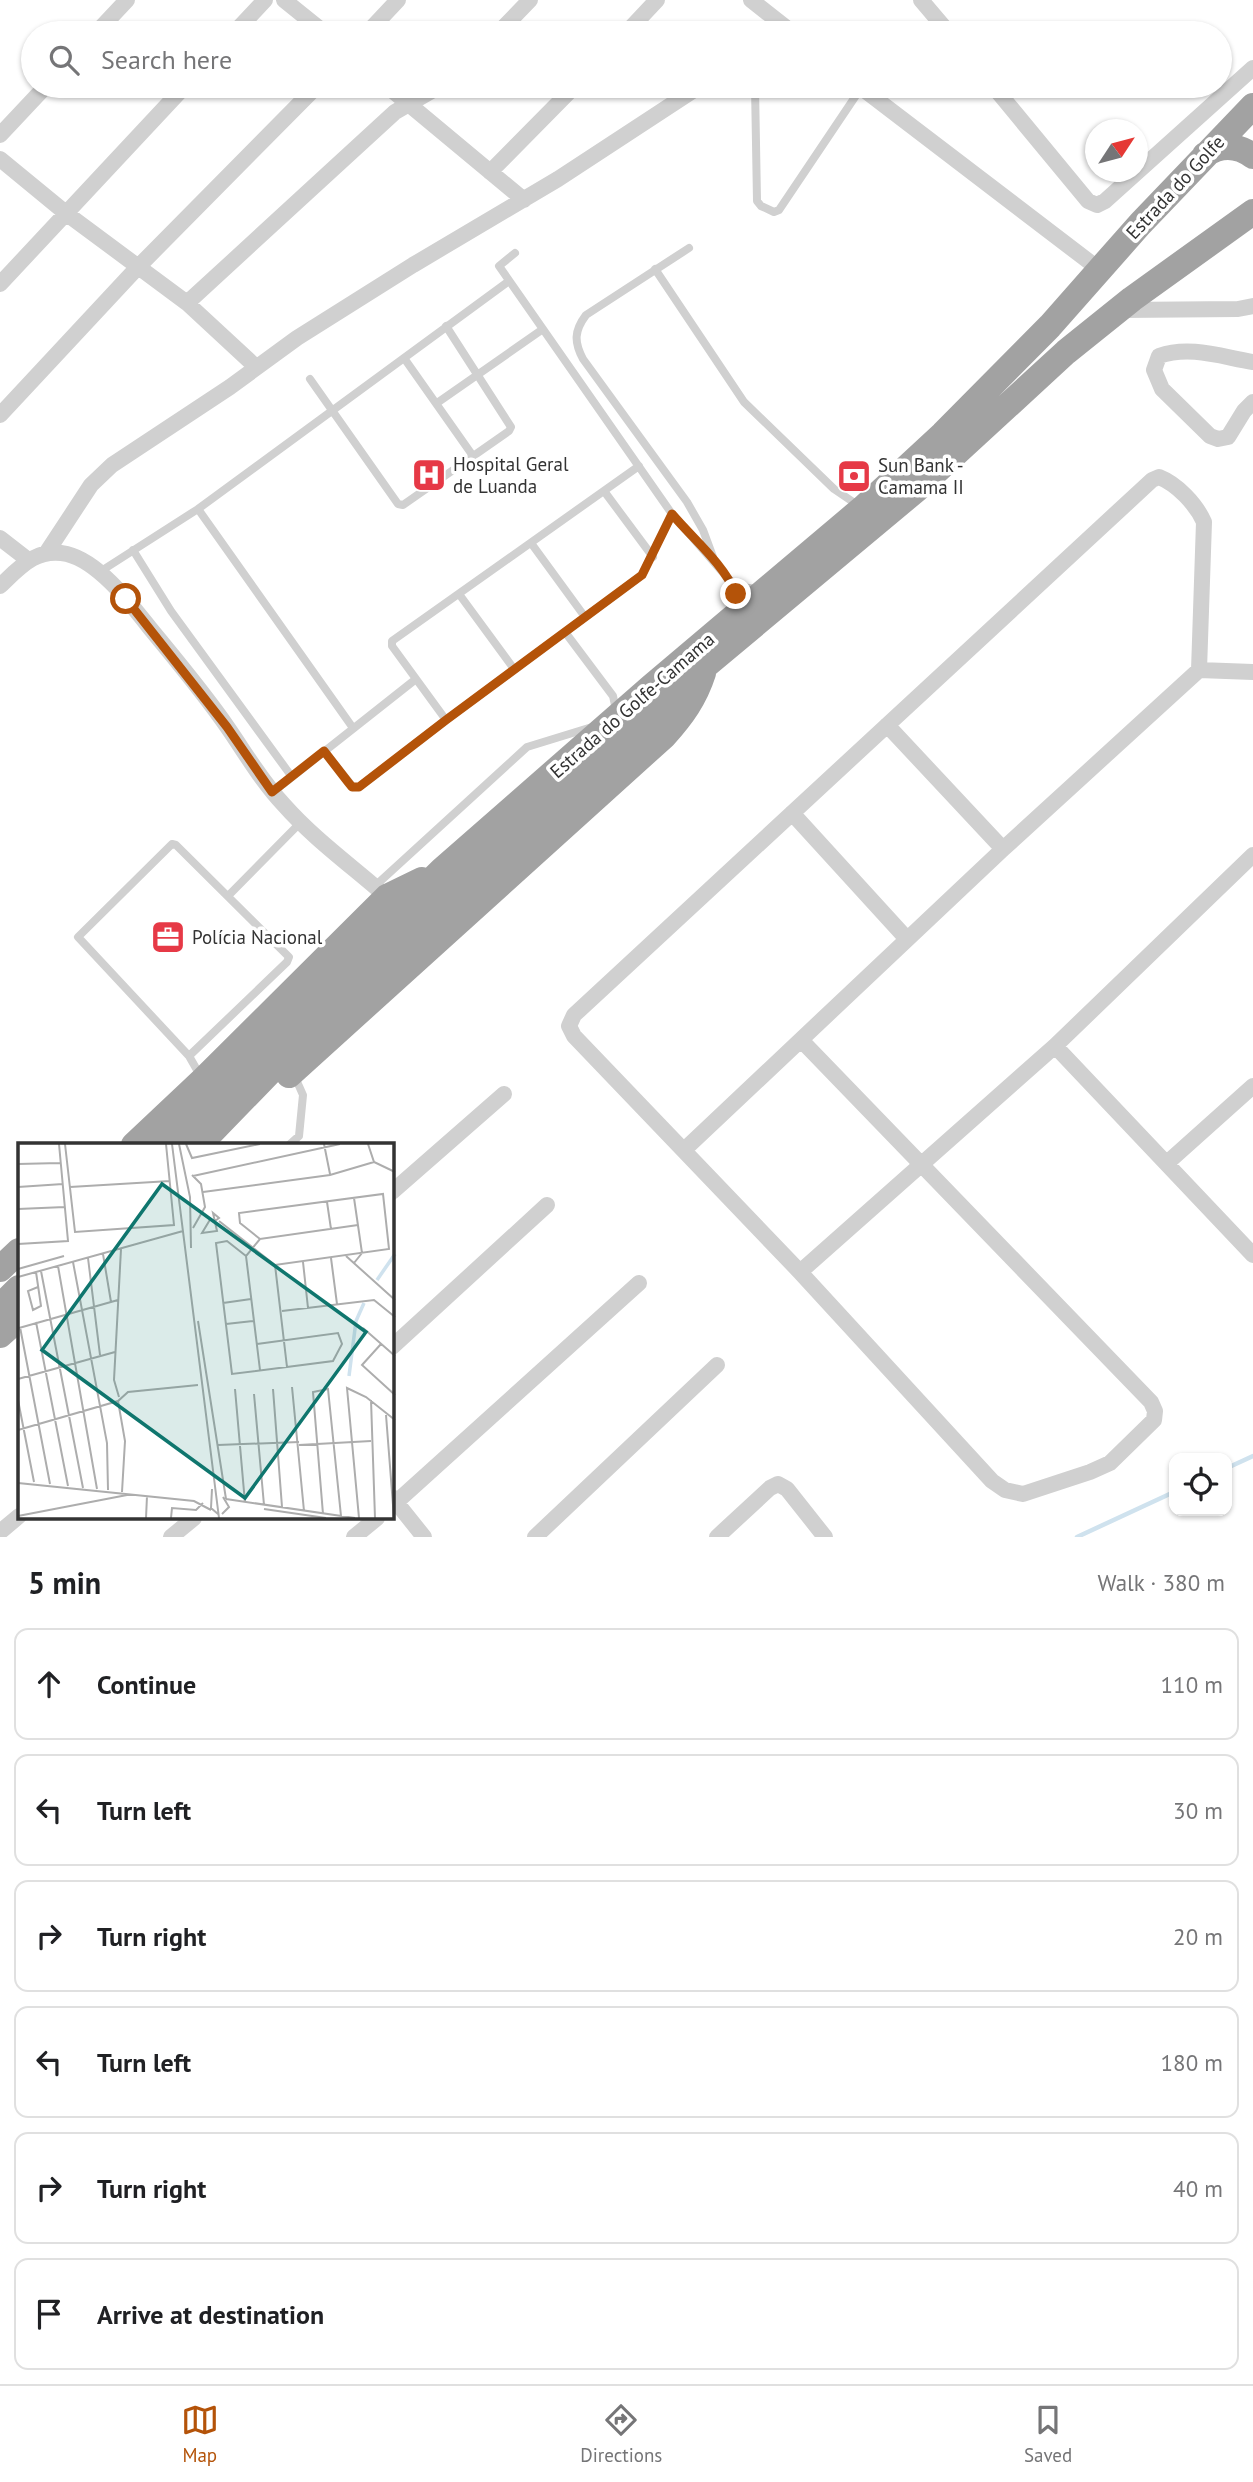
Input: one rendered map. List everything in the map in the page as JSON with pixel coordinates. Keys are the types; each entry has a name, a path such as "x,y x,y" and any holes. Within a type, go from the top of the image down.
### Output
{"highway":[{"name":"Estrada do Golfe","path":"1100,270 1140,223 1253,106"},
{"path":"1205,155 1228,147 1241,149 1253,156"},
{"path":"1125,304 1253,212"},
{"name":"Estrada do Golfe-Camama","path":"170,1143 320,989 442,870 614,720 640,690 727,624 863,508 998,380 1100,270"},
{"name":"Estrada do Golfe-Camama","path":"201,1143 412,929 705,666 917,489 1066,352 1125,304"},
{"path":"225,1143 292,1072 664,736 684,714 698,690 705,666"},
{"path":"136,1143 203,1080 381,891 442,870"},
{"path":"0,1269 18,1252"},
{"path":"7,1329 18,1291"}],"street":[{"path":"107,21 127,0"},
{"path":"245,21 265,0"},
{"path":"284,0 310,21"},
{"path":"379,21 398,0"},
{"path":"510,21 530,0"},
{"path":"637,21 657,0"},
{"path":"751,0 773,21"},
{"path":"921,0 939,21"},
{"path":"1232,87 1253,68"},
{"path":"0,135 35,98"},
{"path":"0,284 175,98"},
{"path":"0,415 137,268 305,98"},
{"path":"401,98 524,200"},
{"path":"187,303 395,111 417,98"},
{"path":"489,172 563,98"},
{"path":"47,552 91,485 111,465 349,305 524,200 681,98"},
{"path":"874,98 1100,270"},
{"path":"1002,98 1088,201 1097,205 1105,201 1220,98"},
{"path":"0,159 137,268 187,303 256,367"},
{"path":"1125,304 1238,309 1253,306"},
{"path":"1253,362 1215,353 1173,351 1160,356 1154,370 1162,389 1210,436 1218,439 1228,437 1253,402"},
{"path":"802,1040 1151,1402 1155,1410 1154,1420 1110,1463 1023,1494 1005,1490 992,1481 800,1272 574,1036 569,1026 574,1015 1152,480 1158,478 1170,482 1200,512 1204,522 1199,670"},
{"path":"0,538 27,559"},
{"path":"0,586 27,559 47,552 69,554 98,573 126,599 188,675 272,792 381,891"},
{"path":"684,1150 1003,849 1199,670 1253,672"},
{"path":"887,725 1003,849"},
{"path":"792,813 908,939"},
{"path":"800,1272 1055,1046 1253,855"},
{"path":"1055,1046 1253,1255"},
{"path":"1167,1163 1253,1086"},
{"path":"394,1190 504,1094"},
{"path":"394,1345 547,1205"},
{"path":"394,1500 639,1283"},
{"path":"535,1537 717,1365"},
{"path":"717,1537 770,1488 778,1484 787,1489 825,1537"},
{"path":"394,1502 424,1537"},
{"path":"0,1532 18,1517"},
{"path":"172,1537 192,1520"},
{"path":"354,1537 375,1520"}],"lane":[{"path":"755,98 757,201 774,212 779,210 853,98"},
{"path":"689,248 586,315 575,336 583,359 687,502 703,530 714,560"},
{"path":"515,253 498,264 509,281 672,514 730,581 738,607 735,617 727,624"},
{"path":"655,269 744,402 834,489 863,508"},
{"path":"98,573 198,509 509,281"},
{"path":"310,379 398,504 402,505 511,427 446,326"},
{"path":"437,403 543,329"},
{"path":"404,358 473,456"},
{"path":"446,720 391,643 639,466"},
{"path":"604,491 653,557"},
{"path":"198,509 354,728"},
{"path":"324,751 352,787 359,787 642,575 672,514"},
{"path":"531,543 585,617"},
{"path":"134,550 170,611 292,777"},
{"path":"730,581 740,587 756,589 771,586"},
{"path":"459,594 514,669"},
{"path":"381,891 527,747 614,720 616,704 609,689 565,632"},
{"path":"272,792 416,679"},
{"path":"609,689 618,693"},
{"path":"229,896 302,822"},
{"path":"189,1056 287,962 289,957 229,896 172,844 78,937 189,1056 203,1080"},
{"path":"291,1143 299,1136 303,1095 292,1072"}],"waterway":[{"path":"1232,1466 1253,1456"},
{"path":"1077,1537 1169,1494"}],"place":[{"name":"Hospital Geral de Luanda","path":"429,475"},
{"name":"Sun Bank - Camama II","path":"854,476"},
{"name":"Polícia Nacional","path":"168,937"}],"route":[{"path":"126,599 188,675 272,792 324,751 352,787 359,787 642,575 672,514 714,560 736,594"}]}
